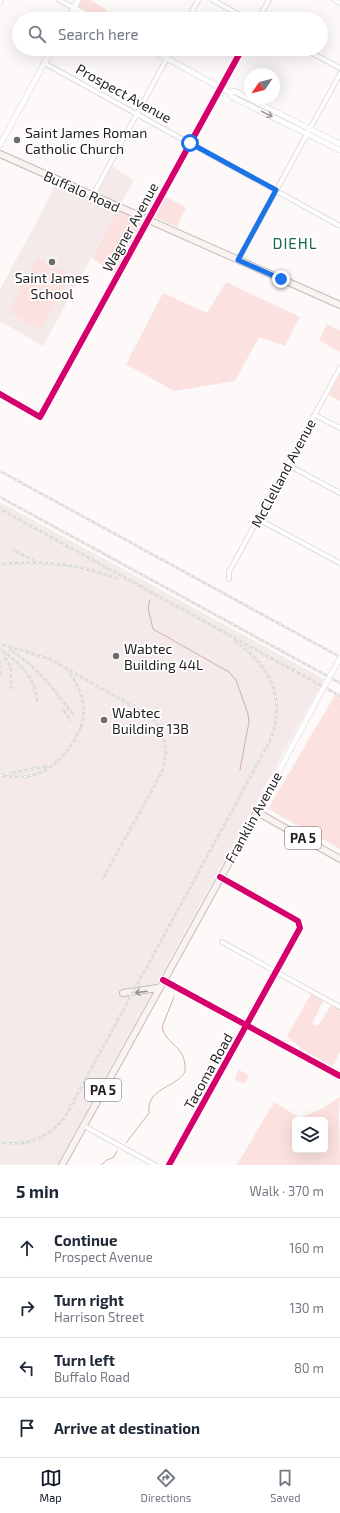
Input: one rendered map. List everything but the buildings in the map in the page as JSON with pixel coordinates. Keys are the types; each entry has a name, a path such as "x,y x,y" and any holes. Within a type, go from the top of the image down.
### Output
{"main road":[{"name":"Buffalo Road","path":"0,154 340,305"},
{"name":"PA 5","path":"256,812 340,859"},
{"name":"Franklin Avenue","path":"62,1165 256,812"},
{"path":"123,993 158,988"}],"street":[{"path":"59,0 82,12"},
{"path":"72,12 78,0"},
{"path":"192,12 198,0"},
{"path":"213,0 234,12"},
{"path":"262,12 269,0"},
{"path":"335,0 340,3"},
{"path":"0,145 48,56"},
{"path":"163,56 230,93 234,91 340,150"},
{"name":"Wagner Avenue","path":"0,394 40,417 238,56"},
{"path":"317,56 340,68"},
{"path":"93,195 167,58"},
{"name":"Prospect Avenue","path":"44,63 340,226"},
{"path":"238,260 340,74"},
{"path":"308,132 340,144"},
{"name":"McClelland Avenue","path":"229,579 230,572 340,368"},
{"path":"315,415 340,428"},
{"path":"288,465 340,493"},
{"path":"258,519 340,563"},
{"name":"Franklin Avenue","path":"256,812 340,658"},
{"name":"Tacoma Road","path":"169,1165 300,930 298,921 220,878"},
{"path":"222,942 339,1005"},
{"path":"163,980 340,1076"},
{"path":"84,1126 155,1165"}],"shaded area":[{"path":"80,0 90,0 107,10 106,12 89,12 79,7"},
{"path":"112,166 134,180 121,204 99,193 98,190"},
{"name":"Saint James School","path":"56,181 118,209 43,346 0,321 0,289 43,210"},
{"path":"165,196 186,208 177,227 155,217"},
{"path":"118,209 142,222 115,273 92,258"},
{"path":"37,257 70,275 40,329 8,312"},
{"path":"226,282 300,317 285,346 259,337 235,381 174,391 126,364 163,293 207,313"},
{"path":"327,324 340,331 340,352 319,340"},
{"path":"340,374 340,401 329,395"},
{"path":"0,502 324,679 57,1165 0,1165"},
{"path":"336,693 340,696 340,849 268,809"},
{"path":"311,994 323,1001 312,1024 318,1026 331,1005 340,1010 340,1052 332,1066 302,1049 287,1036"},
{"path":"239,1070 249,1075 245,1083 236,1080 235,1077"},
{"path":"340,1097 340,1165 237,1165 274,1102 298,1117 292,1117 292,1153 328,1153 328,1117 302,1117 323,1108"}],"waterway":[{"path":"150,600 148,608 153,629 229,672 236,680 248,714 249,722 240,770"},
{"path":"126,1143 149,1113 149,1105 152,1098 180,1078 185,1072 183,1056 164,1033 162,1027 174,997"},
{"path":"101,1165 114,1157 117,1151"}],"railway":[{"path":"0,471 340,657"},
{"path":"0,497 340,683"},
{"path":"0,509 340,696"},
{"path":"13,550 33,560"},
{"path":"0,564 30,562 59,564 87,569 116,578"},
{"path":"0,1142 19,1143 36,1139 52,1130 65,1117 271,739 277,709 272,683 258,661 235,641"},
{"path":"0,644 50,659 148,715 156,722 164,738 166,753 162,772 103,878"},
{"path":"0,649 20,665 30,677 36,692 37,701"},
{"path":"10,650 20,656 37,671 52,687 73,714"},
{"path":"4,655 11,669 11,688"},
{"path":"0,662 0,676"},
{"path":"68,671 80,690 82,698 84,712 81,727"},
{"path":"62,708 70,720"},
{"path":"0,775 14,777 26,776 49,768 67,752 80,729"},
{"path":"10,773 47,766"}],"cycle path":[{"path":"0,394 40,417 238,56"},
{"path":"169,1165 300,928 298,921 220,877"},
{"path":"163,980 340,1076"}],"place":[{"name":"Saint James Roman Catholic Church","path":"17,140"},
{"name":"Saint James School","path":"52,262"},
{"name":"Wabtec Building 44L","path":"116,656"},
{"name":"Wabtec Building 13B","path":"104,720"}],"district":[{"name":"DIEHL","path":"295,243"}],"route":[{"path":"190,143 276,190 238,260 281,279"}]}
